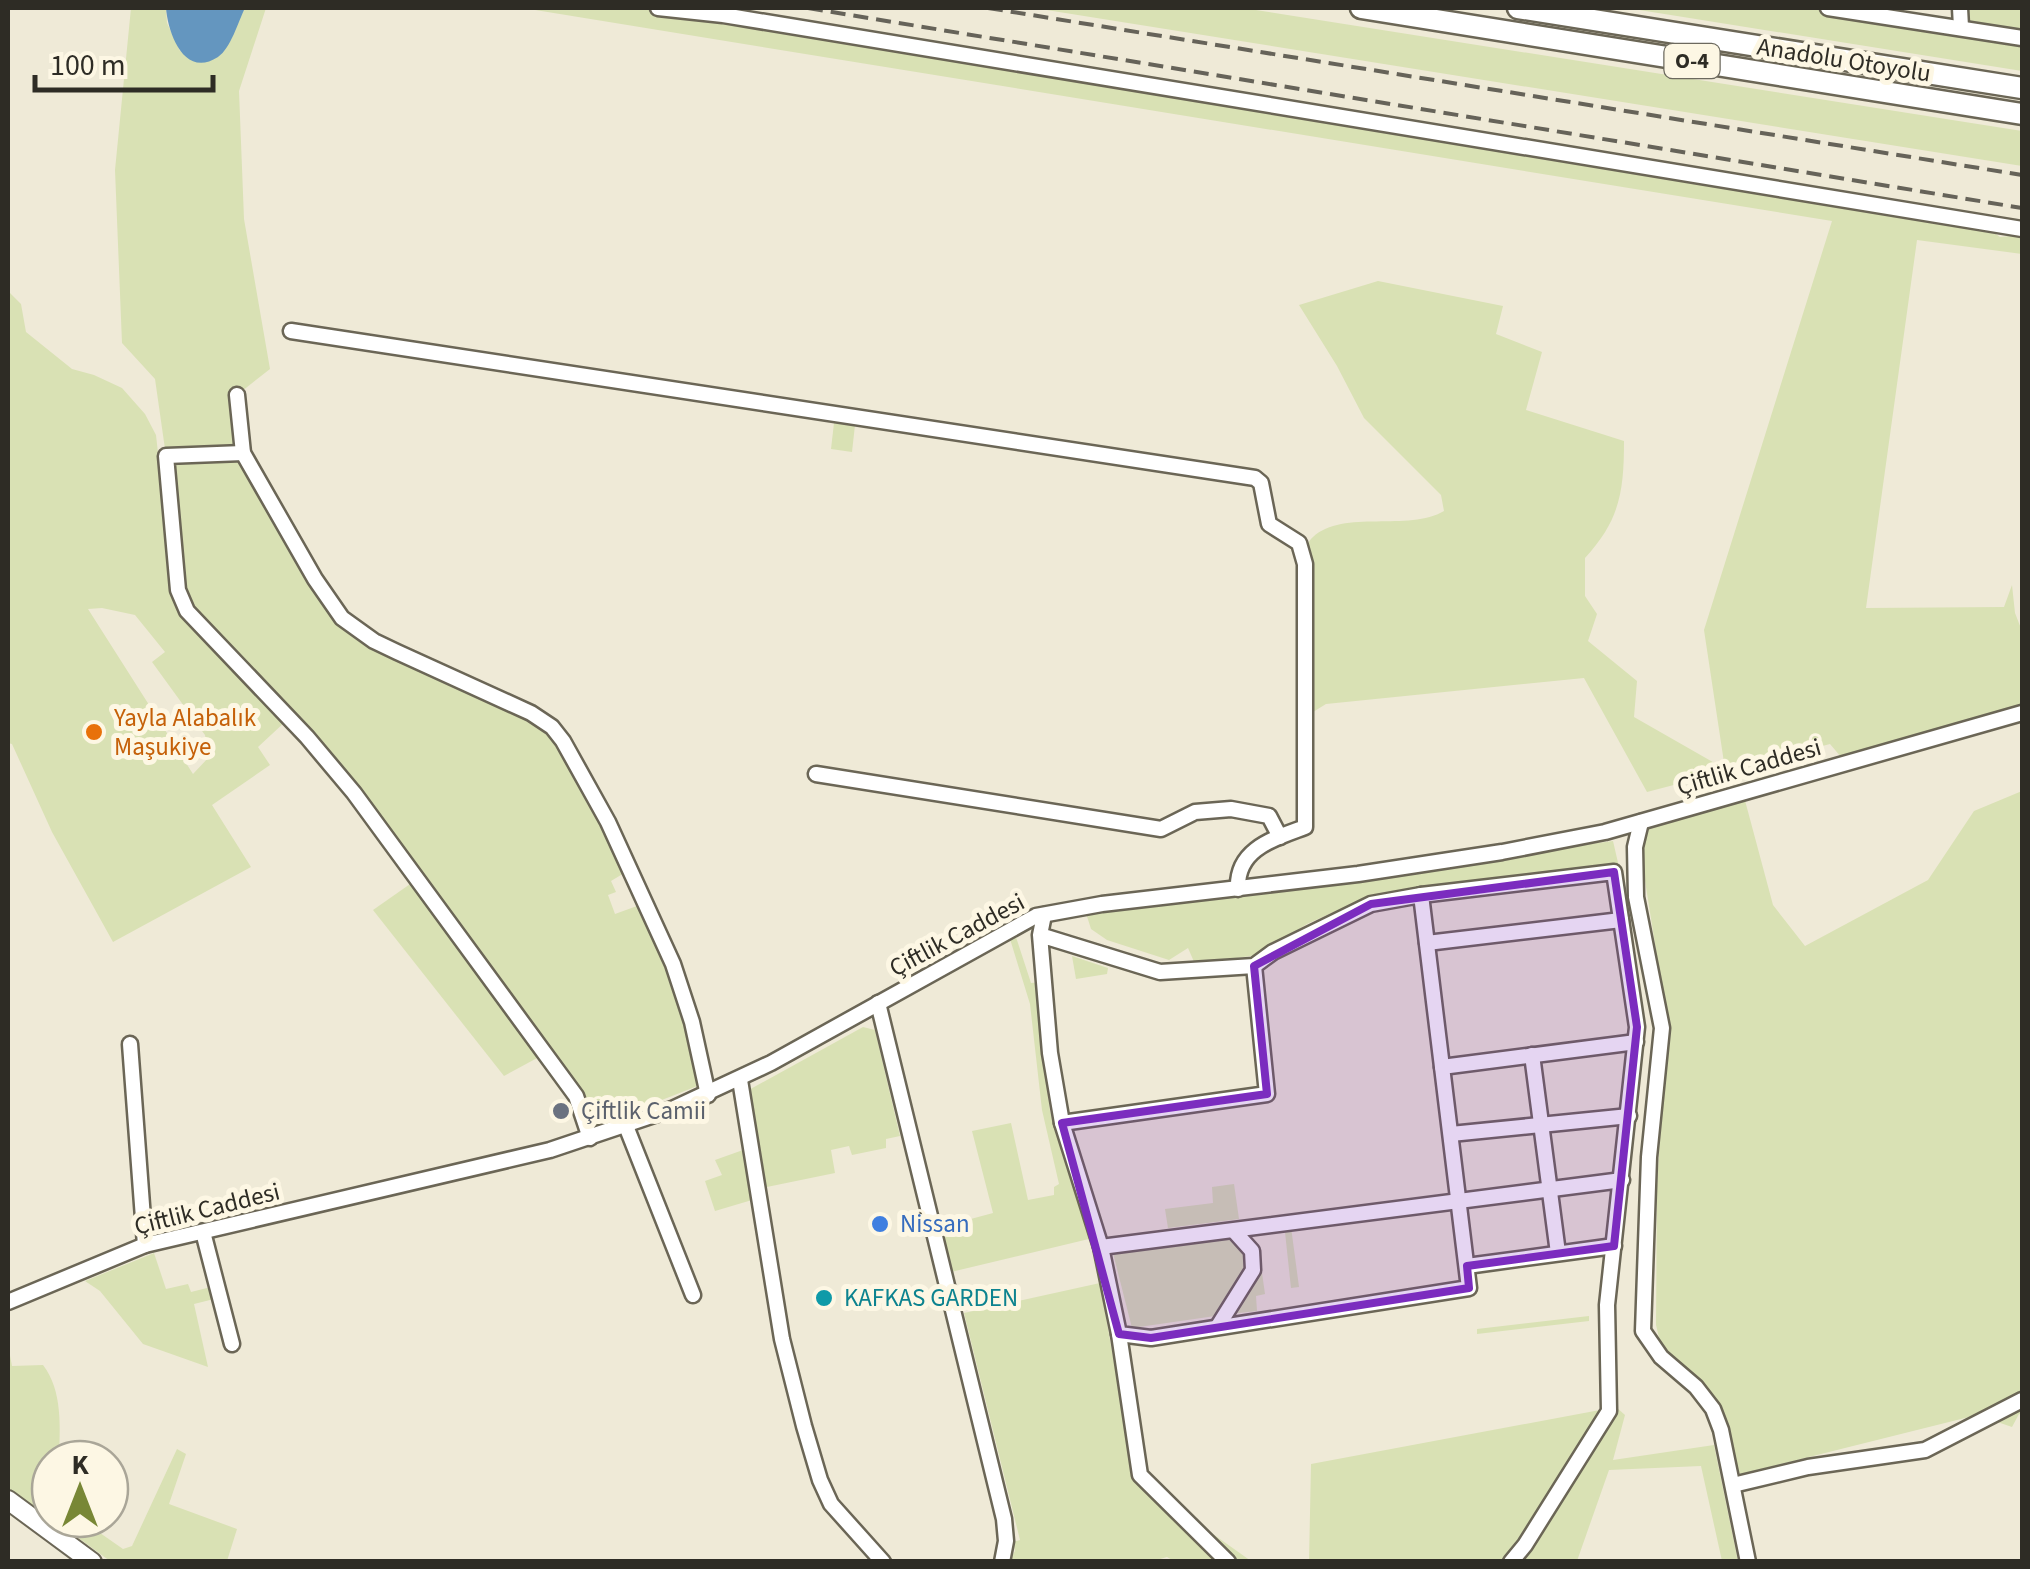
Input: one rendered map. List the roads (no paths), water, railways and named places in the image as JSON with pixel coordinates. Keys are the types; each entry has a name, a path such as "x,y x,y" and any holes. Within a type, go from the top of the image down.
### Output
{"highway":[{"name":"Anadolu Otoyolu","path":"1361,8 2022,114"},
{"name":"Anadolu Otoyolu","path":"1518,8 2022,88"}],"main road":[{"path":"8,1500 92,1562"}],"street":[{"path":"658,8 723,15 2022,229"},
{"path":"1828,8 2022,38"},
{"path":"1960,8 1961,27"},
{"path":"290,331 1255,478 1261,484 1269,524 1298,543 1305,564 1305,827 1251,850 1238,873 1238,888"},
{"path":"237,395 243,453 315,579 342,618 374,641 531,713 545,721 563,741 616,837 672,964 692,1022 708,1095"},
{"path":"243,453 166,456 181,601 197,623 296,724 354,793 576,1096 590,1138"},
{"name":"Çiftlik Caddesi","path":"8,1302 145,1245 590,1138 626,1126 740,1080 1044,914 1502,852 1605,832 2022,713"},
{"path":"816,774 1161,830 1195,812 1231,809 1269,816 1280,836"},
{"path":"1641,822 1635,846 1636,897 1662,1028 1649,1158 1643,1331 1660,1357 1696,1387 1712,1410 1721,1430 1748,1562"},
{"path":"1040,935 1160,972 1254,966 1274,952 1371,904 1614,872 1638,1026 1607,1305 1609,1411 1511,1562"},
{"path":"1119,1334 1150,1338 1470,1288 1421,895"},
{"path":"1044,914 1040,935 1050,1054 1062,1122 1101,1247 1119,1334 1140,1475 1228,1562"},
{"path":"1427,943 1621,920"},
{"path":"1062,1122 1267,1094 1254,966"},
{"path":"878,1003 1004,1519 1006,1541 1002,1562"},
{"path":"1442,1067 1636,1042"},
{"path":"130,1044 145,1245"},
{"path":"1532,1055 1558,1253"},
{"path":"740,1080 782,1339 809,1444 831,1504 883,1562"},
{"path":"1451,1134 1629,1116"},
{"path":"626,1126 693,1295"},
{"path":"1101,1247 1622,1180"},
{"path":"203,1232 232,1344"},
{"path":"1218,1326 1253,1270 1255,1260 1234,1232"},
{"path":"1467,1266 1614,1246"},
{"path":"1733,1484 1826,1464 1925,1450 2022,1400"}],"water":[{"path":"166,8 245,8 227,48 218,57 196,62 187,58 174,40"}],"railway":[{"path":"808,8 2022,208"},
{"path":"988,8 2022,175"}],"place":[{"name":"Yayla Alabalık Maşukiye","path":"94,732"},
{"name":"Çiftlik Camii","path":"561,1111"},
{"name":"Nissan","path":"880,1224"},
{"name":"KAFKAS GARDEN","path":"824,1298"}]}
